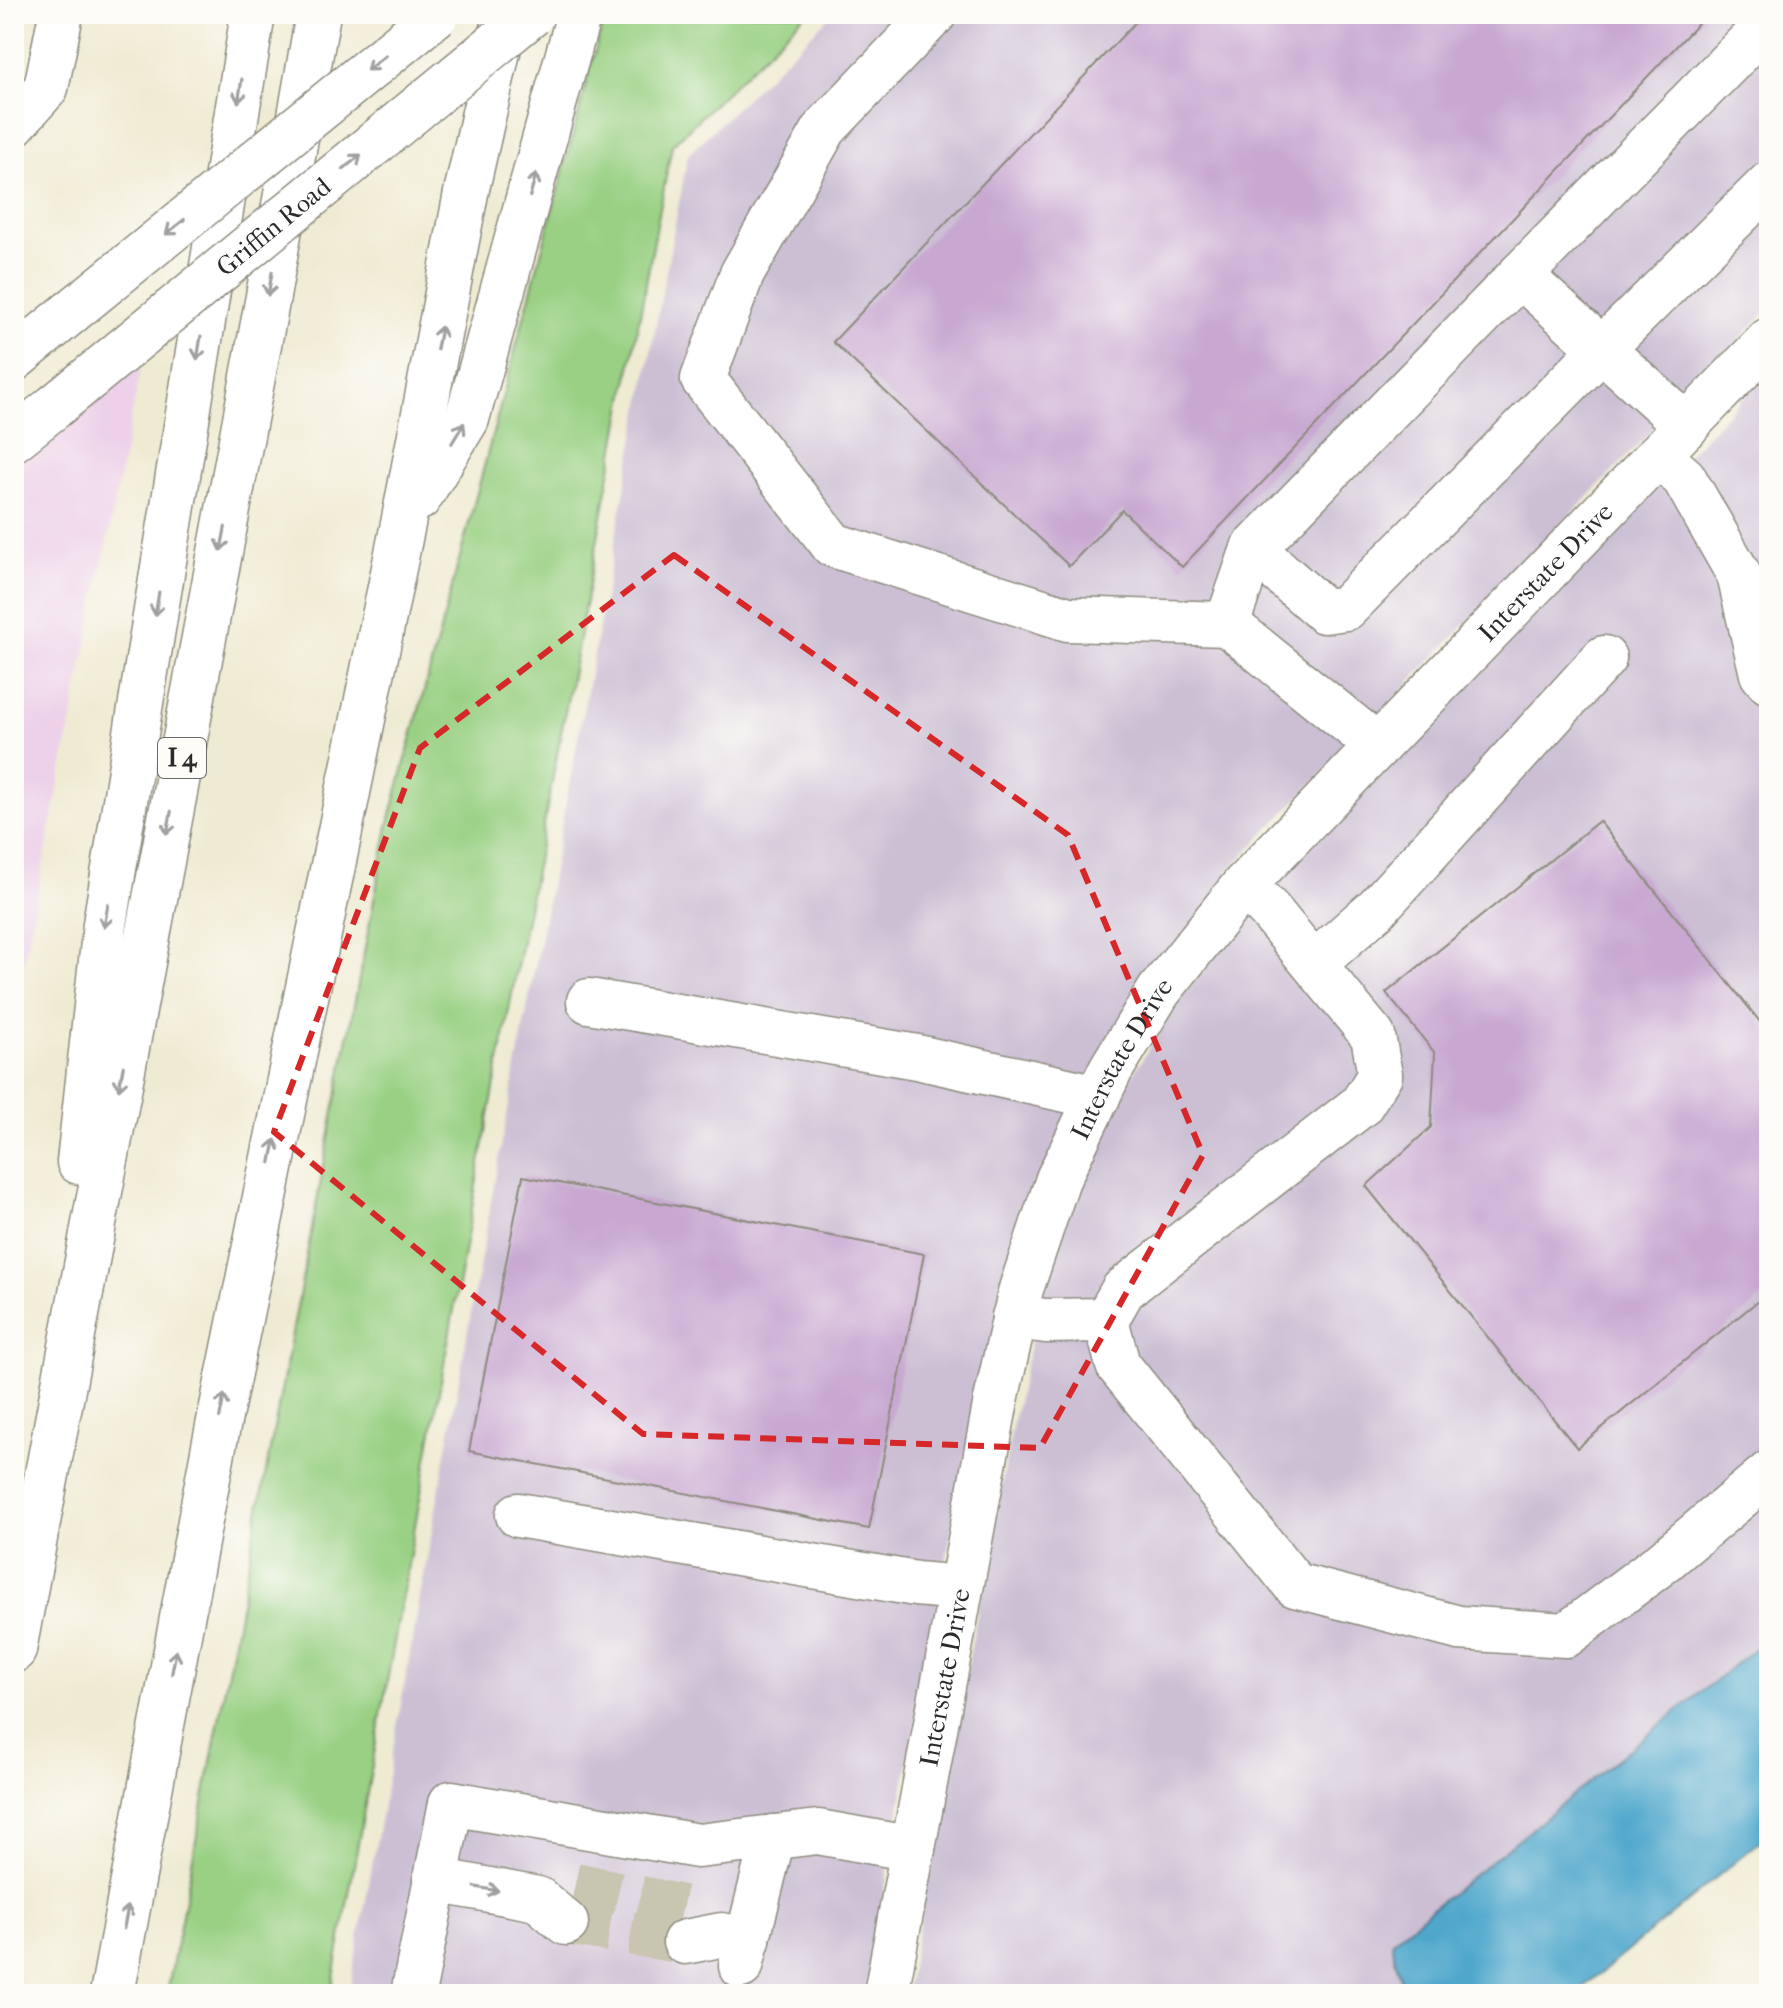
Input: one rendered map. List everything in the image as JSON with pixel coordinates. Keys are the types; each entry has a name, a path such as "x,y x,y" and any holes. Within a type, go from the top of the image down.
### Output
{"main road":[{"path":"42,1500 105,924 253,14"},
{"name":"I 4","path":"14,1650 267,302 318,14"},
{"path":"14,359 437,14"},
{"path":"112,1994 217,1431 403,524 466,193 506,14"},
{"name":"Griffin Road","path":"14,439 532,14"},
{"path":"403,524 467,419 579,14"},
{"path":"934,14 825,128 742,274 703,379 833,545 1068,619 1227,624 1378,746"},
{"path":"14,124 46,88 52,22"},
{"path":"1227,624 1253,549 1769,22"},
{"path":"1253,549 1324,611 1346,608 1769,184"},
{"path":"1520,275 1602,349 1672,441 1684,478 1739,575 1762,674 1769,682"},
{"name":"Interstate Drive","path":"886,1994 1014,1317 1058,1179 1111,1069 1159,991 1244,885 1769,340"},
{"path":"1314,964 1377,908 1604,658"},
{"path":"1244,885 1269,910 1373,1036 1380,1075 1361,1105 1123,1290 1106,1320 1118,1365 1295,1585 1459,1628 1566,1635 1663,1562 1769,1473"},
{"path":"589,1001 917,1057 1098,1097"},
{"path":"1014,1317 1046,1321 1106,1320"},
{"path":"518,1515 916,1584 961,1588"},
{"path":"413,1994 451,1803 698,1846 818,1832 913,1849"},
{"path":"717,1938 773,1837"},
{"path":"435,1880 560,1902"}],"highlighted area":[{"path":"674,555 1068,835 1203,1155 1040,1448 643,1434 274,1132 420,748"}],"shaded area":[{"path":"832,14 1769,14 1769,309 1229,870 977,1394 865,1994 349,1994 498,1163 688,155"},
{"path":"142,363 14,1013 14,467"},
{"path":"1769,371 1769,1637 1391,1942 1404,1994 906,1994 1016,1407 1041,1297 1077,1189 1129,1081 1176,1004 1260,900"}],"green space":[{"path":"605,14 806,14 672,145 481,1158 331,1994 167,1994 388,826"}],"water":[{"path":"1769,1637 1769,1834 1575,1994 1404,1994 1391,1942"}],"building":[{"path":"1143,14 1707,14 1182,567 1122,510 1069,566 833,342"},
{"path":"1599,821 1769,1033 1769,1292 1577,1448 1366,1186 1431,1127 1435,1053 1386,993"},
{"path":"523,1176 924,1254 869,1529 469,1451"}],"tunnel":[{"path":"575,1884 692,1909"},
{"path":"566,1923 685,1942"}]}
